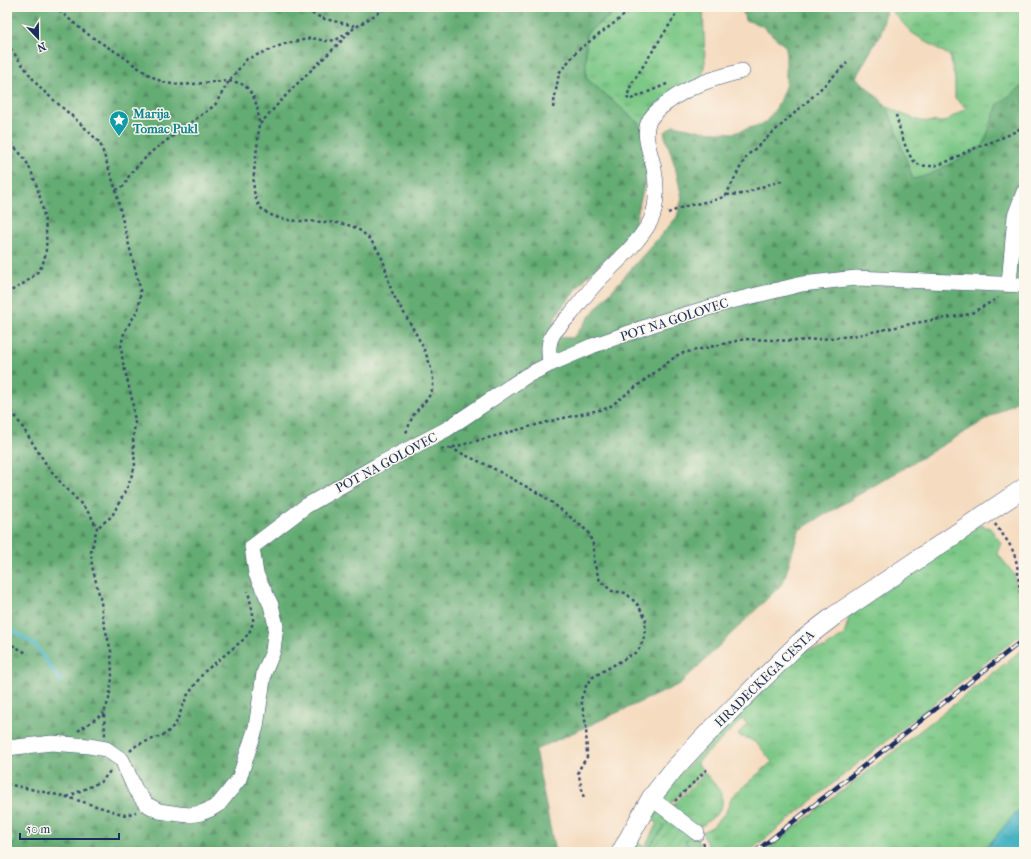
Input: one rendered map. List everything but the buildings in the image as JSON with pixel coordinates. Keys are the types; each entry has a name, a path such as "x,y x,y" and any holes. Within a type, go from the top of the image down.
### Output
{"street":[{"path":"550,364 548,348 553,335 594,285 638,240 651,220 656,195 654,169 646,135 646,128 650,119 658,109 696,85 717,77 742,71"},
{"path":"1017,285 1015,216 1024,192"},
{"name":"POT NA GOLOVEC","path":"146,804 159,811 190,815 201,813 219,804 239,779 256,727 264,673 273,651 276,626 272,605 256,574 252,547 306,506 376,466 447,429 526,376 592,346 656,323 728,302 802,284 856,278 1017,285"},
{"name":"HRADECKEGA CESTA","path":"621,852 651,798 674,769 704,737 799,643 834,616 1024,488"},
{"path":"7,748 52,743 106,749 122,760 135,789 146,804"},
{"path":"651,798 697,833"}],"path":[{"path":"55,7 91,36 138,68 161,81 179,85 229,81 238,82 247,87 256,101 260,124 254,162 254,188 256,200 262,208 270,214 285,219 338,222 360,230 367,237 383,262 393,294 414,329 434,377 433,388 429,397 413,416 403,439"},
{"path":"295,7 325,19 355,26"},
{"path":"116,190 124,186 130,174 151,152 216,105 229,81 248,59 284,44 312,38 326,42 336,40 355,26 387,7"},
{"path":"553,108 559,73 578,50 634,7"},
{"path":"668,84 629,100 627,97 631,85 682,7"},
{"path":"260,124 355,26"},
{"path":"7,44 39,87 100,143 116,190 140,288 138,310 126,329 121,347 123,363 132,398 135,423 133,439 135,466 128,486 112,516 97,528"},
{"path":"726,195 742,164 749,154 799,110 847,63"},
{"path":"896,115 906,146 912,158 918,164 930,166 944,162 970,150 996,141 1024,126"},
{"path":"7,139 28,163 34,177 46,230 47,248 46,259 39,270 29,279 7,293"},
{"path":"651,220 686,206 719,199 726,195 743,194 782,181"},
{"path":"435,449 450,448 555,420 608,408 679,354 745,339 798,341 853,336 970,314 995,300 1017,285"},
{"path":"7,407 14,414 48,467 84,507 91,516 97,528 91,552 92,566 101,602 103,620 110,651 112,678 109,699 104,713 106,749"},
{"path":"450,448 487,465 545,497 579,524 588,532 594,547 594,563 600,581 612,591 626,593 638,604 646,619 644,638 638,651 593,677 586,686 581,699 586,725 587,757 578,770 584,799"},
{"path":"987,512 1015,556 1024,604"},
{"path":"67,797 102,781 137,745 166,734 176,723 187,696 204,672 243,640 249,633 253,623 253,614 248,593 250,581 256,574"},
{"path":"7,642 28,654"},
{"path":"77,732 104,713"},
{"path":"666,809 707,769"},
{"path":"7,784 67,797 125,815 136,811 146,804"}],"green space":[{"path":"7,7 623,7 586,33 586,78 642,126 649,165 632,236 588,275 555,316 554,337 573,338 593,312 677,217 682,198 675,166 664,133 674,125 702,131 734,133 765,123 777,107 786,84 786,47 761,25 745,20 742,7 887,7 881,33 856,77 887,106 913,179 929,175 983,146 998,104 1024,85 1024,397 799,530 783,583 680,684 535,750 555,852 9,852 16,840 7,822"},
{"path":"623,7 703,7 705,62 702,76 662,117 642,126 586,78 586,33"},
{"path":"888,7 1024,7 1024,85 998,104 984,146 929,176 913,179 887,106 897,112 920,121 944,122 966,108 955,98 955,80 950,56 912,33"},
{"path":"980,525 990,528 1001,543 997,553 1014,574 1020,604 1024,608 1024,632 857,764 749,852 710,852 702,832 712,827 726,812 732,796 772,762 755,742 741,737 738,734 747,724 742,719 697,763 704,771 668,806 661,797 673,781 802,650 825,648 844,635 850,614"},
{"path":"1024,648 1024,803 983,852 763,852 927,725"},
{"path":"705,773 722,793 722,805 718,813 702,826 695,826 670,808"},
{"path":"656,808 660,810 655,818 665,826 645,852 629,852 634,841 645,847 657,823 650,818"},
{"path":"660,810 694,834 685,841 694,852 645,852 664,827 655,818"},
{"path":"7,822 16,840 9,852 7,852"},
{"path":"694,834 704,852 694,852 685,841"}],"water":[{"path":"1024,803 1024,851 983,852"}],"waterway":[{"path":"7,627 35,645 61,681"}],"railway":[{"path":"755,852 1024,639"}],"place":[{"name":"Marija Tomac Pukl","path":"119,137"}]}
